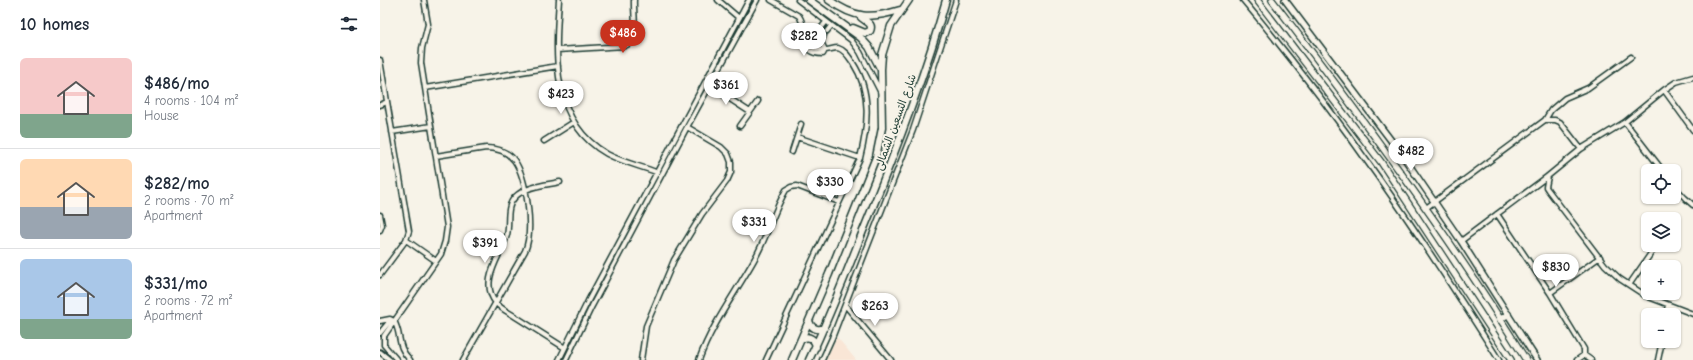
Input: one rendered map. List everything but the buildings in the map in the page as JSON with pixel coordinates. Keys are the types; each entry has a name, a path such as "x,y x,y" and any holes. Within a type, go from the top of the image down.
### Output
{"main road":[{"path":"809,0 851,29 869,46 881,69"},
{"path":"829,0 846,10 860,15 878,16 900,10"},
{"name":"شارع التسعين الشمالى","path":"792,360 810,321 876,157 882,128 882,55 891,26 900,10 909,0"},
{"name":"شارع التسعين الشمالى","path":"809,360 824,328 894,157 946,0"},
{"path":"1257,0 1381,162 1511,360"},
{"path":"1272,0 1383,147 1426,208 1526,360"},
{"path":"851,29 856,28 865,33 870,31 872,27 871,24 862,19 860,15"},
{"path":"1500,320 1508,314"},
{"path":"810,321 812,326 816,329 824,328"},
{"path":"802,339 805,337 811,338 816,346"}],"street":[{"path":"397,360 383,342 384,336 436,261 443,247 447,227 425,88 422,53 428,24 424,0"},
{"path":"559,0 557,50 558,66 564,102 574,122 588,140 603,151 620,160 656,172"},
{"path":"557,50 628,45 634,36 634,0"},
{"path":"718,0 739,18"},
{"path":"559,360 585,306 749,0"},
{"path":"566,360 592,306 686,127 757,0"},
{"path":"766,360 860,158 867,122 867,110 863,86 855,66 844,51 838,48 825,50 817,49 809,45 799,16 771,0"},
{"path":"798,0 831,26 848,37 858,48 882,95"},
{"path":"822,360 913,130 956,0"},
{"path":"1243,0 1306,78 1367,161 1452,286 1499,360"},
{"path":"1285,0 1405,159 1461,241 1537,360"},
{"path":"804,33 814,34 821,29 826,22"},
{"path":"825,50 821,42 831,26"},
{"path":"1426,208 1545,120 1551,110 1565,98 1588,88 1631,57"},
{"path":"380,60 409,228 406,240 380,275"},
{"path":"425,88 558,66"},
{"path":"1461,241 1548,176 1581,149 1625,122 1664,90 1676,82 1693,78"},
{"path":"710,86 750,112"},
{"path":"1664,90 1693,130"},
{"path":"740,126 758,101"},
{"path":"380,105 387,102"},
{"path":"1545,120 1556,120 1560,122 1581,149"},
{"path":"544,141 574,122"},
{"path":"1625,122 1658,164"},
{"path":"792,152 801,124"},
{"path":"392,132 431,126"},
{"path":"641,360 646,326 674,260 691,230 727,180 731,172 731,162 728,154 721,147 686,127"},
{"path":"797,137 860,158"},
{"path":"436,156 486,148 502,150 514,160 518,166 525,191 530,220 529,241 526,251 463,360"},
{"path":"1548,176 1546,187 1612,272 1646,296 1693,314"},
{"path":"560,182 532,188 516,196 510,205 507,233 492,267 490,282 496,304 565,348"},
{"path":"699,360 706,340 719,316 754,259 786,190 797,186 839,202"},
{"path":"1681,194 1693,204"},
{"path":"1497,214 1550,293 1584,349 1584,354 1591,360"},
{"path":"380,215 382,225 380,230"},
{"path":"406,240 436,261"},
{"path":"1629,285 1652,252"},
{"path":"1550,293 1600,257"},
{"path":"845,305 891,360"},
{"path":"380,321 390,319 394,321"},
{"path":"380,333 389,322 394,321"},
{"path":"394,321 400,345 405,355 410,360"},
{"path":"1658,360 1661,348"},
{"path":"380,352 390,360"},
{"path":"1577,360 1584,354"}],"shaded area":[{"path":"837,337 856,360 825,360"}]}
